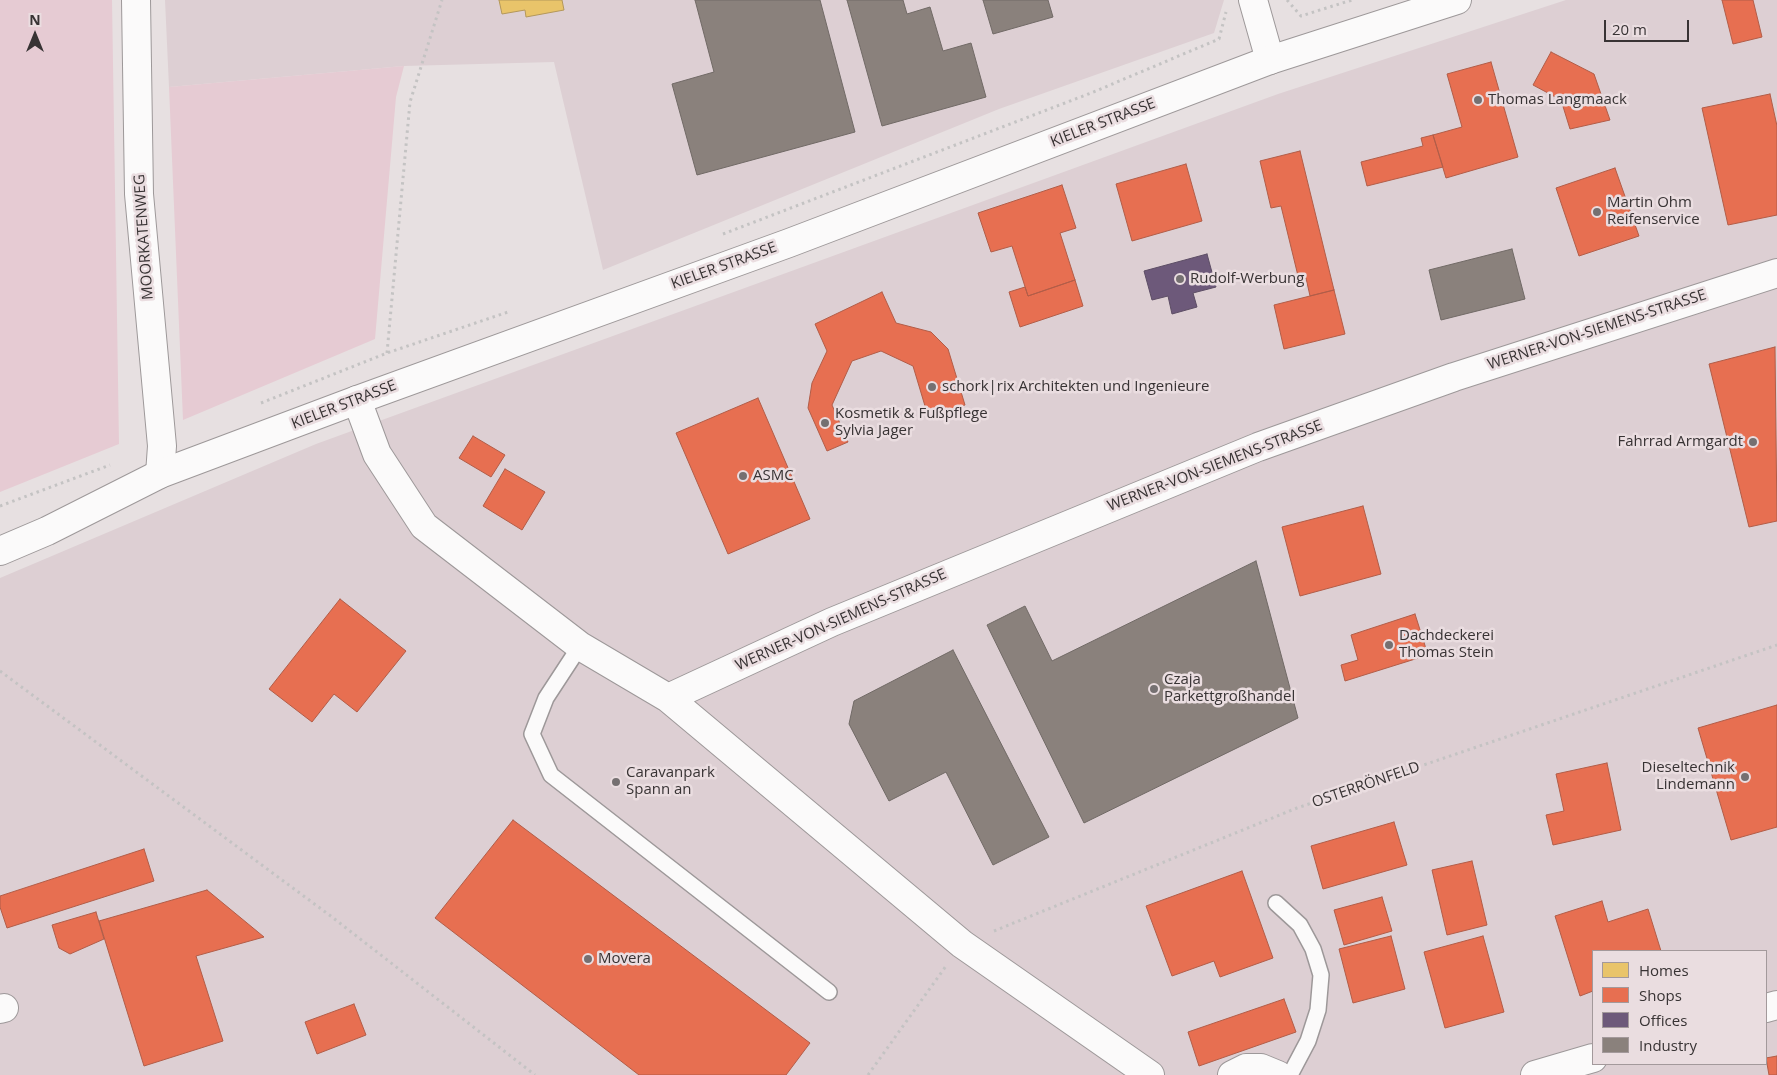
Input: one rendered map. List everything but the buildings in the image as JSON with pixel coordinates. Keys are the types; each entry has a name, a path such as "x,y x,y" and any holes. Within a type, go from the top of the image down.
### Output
{"street":[{"name":"MOORKATENWEG","path":"136,0 139,194 162,446 160,474"},
{"path":"1253,0 1270,60"},
{"name":"KIELER STRASSE","path":"0,551 47,532 160,474 788,243 1270,60 1457,0"},
{"name":"WERNER-VON-SIEMENS-STRASSE","path":"668,698 832,622 1258,448 1454,377 1777,274"},
{"path":"357,400 377,454 424,526 580,646 668,698 962,944 1150,1075"},
{"path":"1535,1075 1592,1058"},
{"path":"1232,1075 1246,1068 1261,1068 1278,1075"}],"lane":[{"path":"580,646 546,698 532,734 551,775 828,992"},
{"path":"1276,903 1300,925 1313,949 1321,975 1318,1010 1308,1041 1290,1075"}],"path":[{"path":"387,353 410,102 442,0"},
{"path":"1287,0 1301,16 1352,0"},
{"path":"716,237 1091,93 1219,39 1227,11"},
{"path":"257,405 387,353 514,310"},
{"path":"0,506 117,463"},
{"name":"OSTERRÖNFELD","path":"962,944 1297,808 1777,645"},
{"path":"0,671 332,917 535,1075"},
{"path":"868,1075 962,944"}],"shaded area":[{"path":"0,0 112,0 119,444 0,492"},
{"path":"165,0 1224,0 1214,33 999,109 603,270 554,62 404,66 169,87"},
{"path":"1566,0 1777,0 1777,1075 0,1075 0,578 316,444 1278,94"},
{"path":"404,66 396,97 375,339 183,420 169,87"}],"place":[{"name":"Thomas Langmaack","path":"1478,100"},
{"name":"Martin Ohm Reifenservice","path":"1597,212"},
{"name":"Rudolf-Werbung","path":"1180,279"},
{"name":"schork|rix Architekten und Ingenieure","path":"932,387"},
{"name":"Kosmetik & Fußpflege Sylvia Jager","path":"825,423"},
{"name":"Fahrrad Armgardt","path":"1753,442"},
{"name":"ASMC","path":"743,476"},
{"name":"Dachdeckerei Thomas Stein","path":"1389,645"},
{"name":"Czaja Parkettgroßhandel","path":"1154,689"},
{"name":"Dieseltechnik Lindemann","path":"1745,777"},
{"name":"Caravanpark Spann an","path":"616,782"},
{"name":"Movera","path":"588,959"}]}
